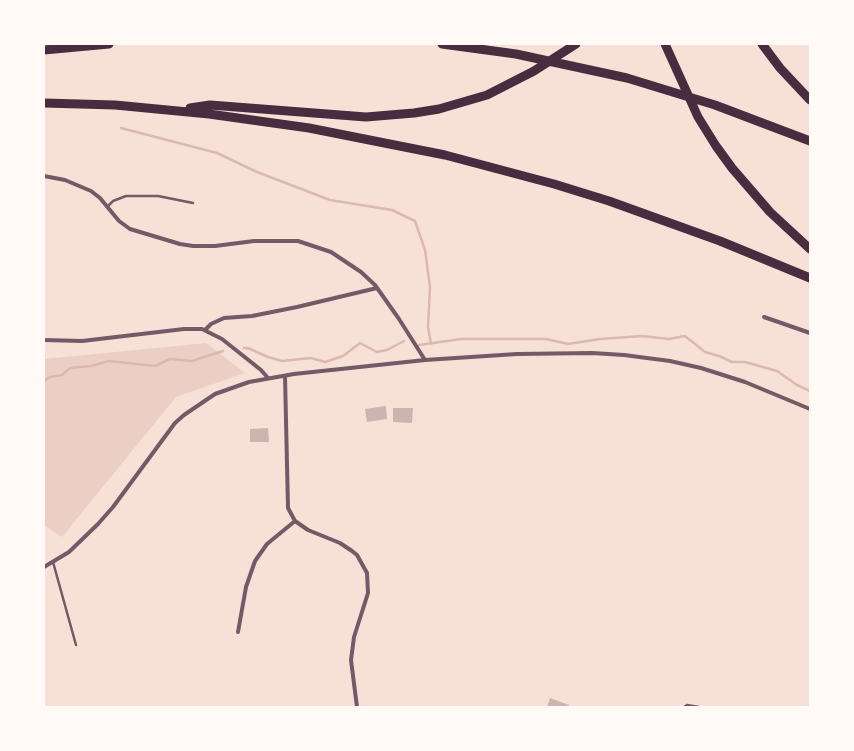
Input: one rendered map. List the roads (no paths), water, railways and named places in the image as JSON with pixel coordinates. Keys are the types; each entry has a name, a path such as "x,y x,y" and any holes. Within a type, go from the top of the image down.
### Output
{"highway":[{"path":"44,50 109,44"},
{"path":"442,44 516,54 594,70 714,105 810,141"},
{"path":"179,110 210,105 342,116 384,116 439,109 487,95 534,71 576,44"},
{"path":"665,44 698,117 716,146 732,168 770,212 810,249"},
{"path":"762,44 780,68 810,100"},
{"path":"44,103 179,110 281,124 356,137 500,169 582,193 664,220 810,278"}],"street":[{"path":"44,176 65,180 80,186 100,198 119,221 130,229 180,244 193,246 254,241 298,241 310,243 331,252 361,272 376,288 425,360"},
{"path":"205,330 211,324 224,318 252,316 297,308 376,288"},
{"path":"764,317 810,333"},
{"path":"44,340 82,341 184,329 205,330 222,338 262,370 268,378"},
{"path":"44,567 78,544 113,507 175,423 184,415 204,400 226,389 268,378 425,360 520,354 624,355 670,362 716,372 760,388 810,409"},
{"path":"285,376 288,508 295,520 308,530 340,543 357,555 367,573 368,593 354,637 351,660 357,707"},
{"path":"238,632 246,587 255,561 267,544 295,520"}],"lane":[{"path":"108,206 113,201 126,196 158,196 193,203"},
{"path":"53,561 76,645"},
{"path":"684,707 687,705 699,707"}],"waterway":[{"path":"121,128 217,153 257,172 330,200 392,210 415,221 425,250 430,287 428,327 431,344"},
{"path":"419,345 461,339 546,339 568,344 600,339 642,336 669,339 685,336 705,352 732,362 745,362 777,371 797,385 810,391"},
{"path":"244,348 248,348 268,357 282,361 311,358 325,362 343,356 360,343 377,352 387,350 404,341"},
{"path":"44,381 50,377 62,375 70,368 91,366 109,361 155,366 170,359 192,361 223,351"}]}
